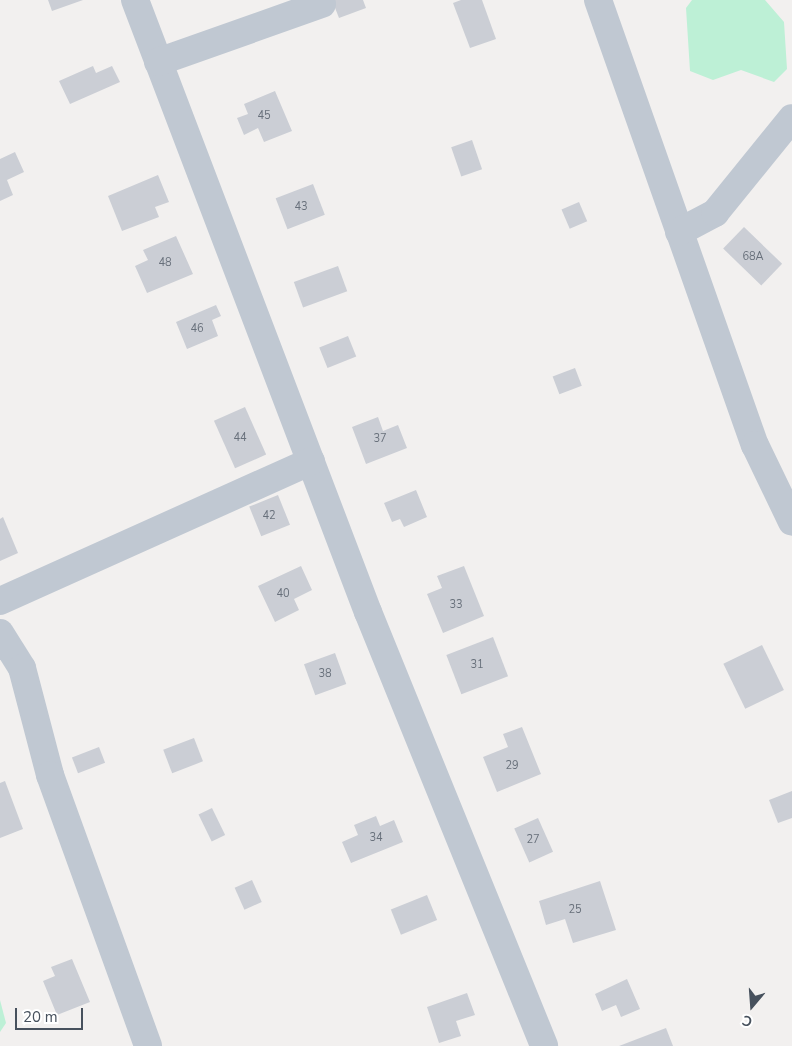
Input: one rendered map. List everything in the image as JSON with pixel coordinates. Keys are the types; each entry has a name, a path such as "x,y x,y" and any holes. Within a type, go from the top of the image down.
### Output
{"street":[{"path":"135,0 310,462 544,1046"},
{"path":"598,0 755,446 792,522"},
{"path":"158,62 322,4"},
{"path":"679,232 715,213 792,118"},
{"path":"0,601 310,462"},
{"path":"0,634 22,668 50,775 148,1046"}],"green space":[{"path":"692,0 765,0 784,22 787,69 774,82 741,70 713,80 690,71 686,8"},
{"path":"0,1000 6,1023 0,1032"}],"building":[{"path":"48,0 83,0 52,11"},
{"path":"332,0 363,0 366,8 339,18"},
{"path":"461,0 482,0 496,39 470,48 453,3"},
{"path":"93,66 96,73 112,66 120,82 70,104 59,81"},
{"path":"275,91 292,131 264,142 258,128 244,135 237,118 248,114 244,104"},
{"path":"472,140 482,169 461,176 451,147"},
{"path":"15,152 24,172 7,180 13,195 0,201 0,159"},
{"path":"158,175 169,202 155,207 159,217 122,231 108,196"},
{"path":"313,184 325,215 287,229 276,198"},
{"path":"579,202 587,221 570,229 562,209"},
{"path":"744,227 782,264 761,285 723,249"},
{"path":"176,236 193,274 147,293 135,266 148,260 143,250"},
{"path":"338,266 347,291 303,307 294,282"},
{"path":"216,305 221,316 212,320 218,336 187,349 176,322"},
{"path":"348,336 356,356 327,368 319,348"},
{"path":"575,368 582,386 559,394 553,377"},
{"path":"245,407 266,455 235,468 214,421"},
{"path":"378,417 383,431 398,425 407,448 366,464 352,427"},
{"path":"416,490 427,517 404,527 400,519 392,522 384,503"},
{"path":"278,495 290,525 261,536 249,507"},
{"path":"3,517 18,553 0,561 0,519"},
{"path":"301,566 312,590 294,599 299,610 275,622 258,586"},
{"path":"464,566 484,616 443,633 427,594 442,588 437,576"},
{"path":"493,637 508,676 461,694 446,655"},
{"path":"762,645 784,690 745,709 723,664"},
{"path":"335,653 346,684 315,695 304,664"},
{"path":"522,727 541,774 497,792 483,757 508,747 503,734"},
{"path":"194,738 203,761 172,773 163,750"},
{"path":"99,747 105,763 78,773 72,757"},
{"path":"5,781 23,829 0,838 0,783"},
{"path":"792,791 792,818 778,823 769,800"},
{"path":"212,808 225,835 212,842 199,815"},
{"path":"376,816 380,826 394,820 403,842 351,863 342,842 358,835 354,825"},
{"path":"538,818 553,852 529,862 514,829"},
{"path":"252,880 262,902 244,910 235,888"},
{"path":"600,881 616,930 573,943 565,919 546,925 539,901"},
{"path":"427,895 437,920 401,935 391,910"},
{"path":"72,959 90,1002 57,1015 43,981 55,976 51,967"},
{"path":"627,979 640,1009 621,1017 616,1005 602,1011 595,994"},
{"path":"467,993 475,1015 456,1021 461,1036 439,1043 427,1007"},
{"path":"666,1028 673,1046 619,1046"}]}
